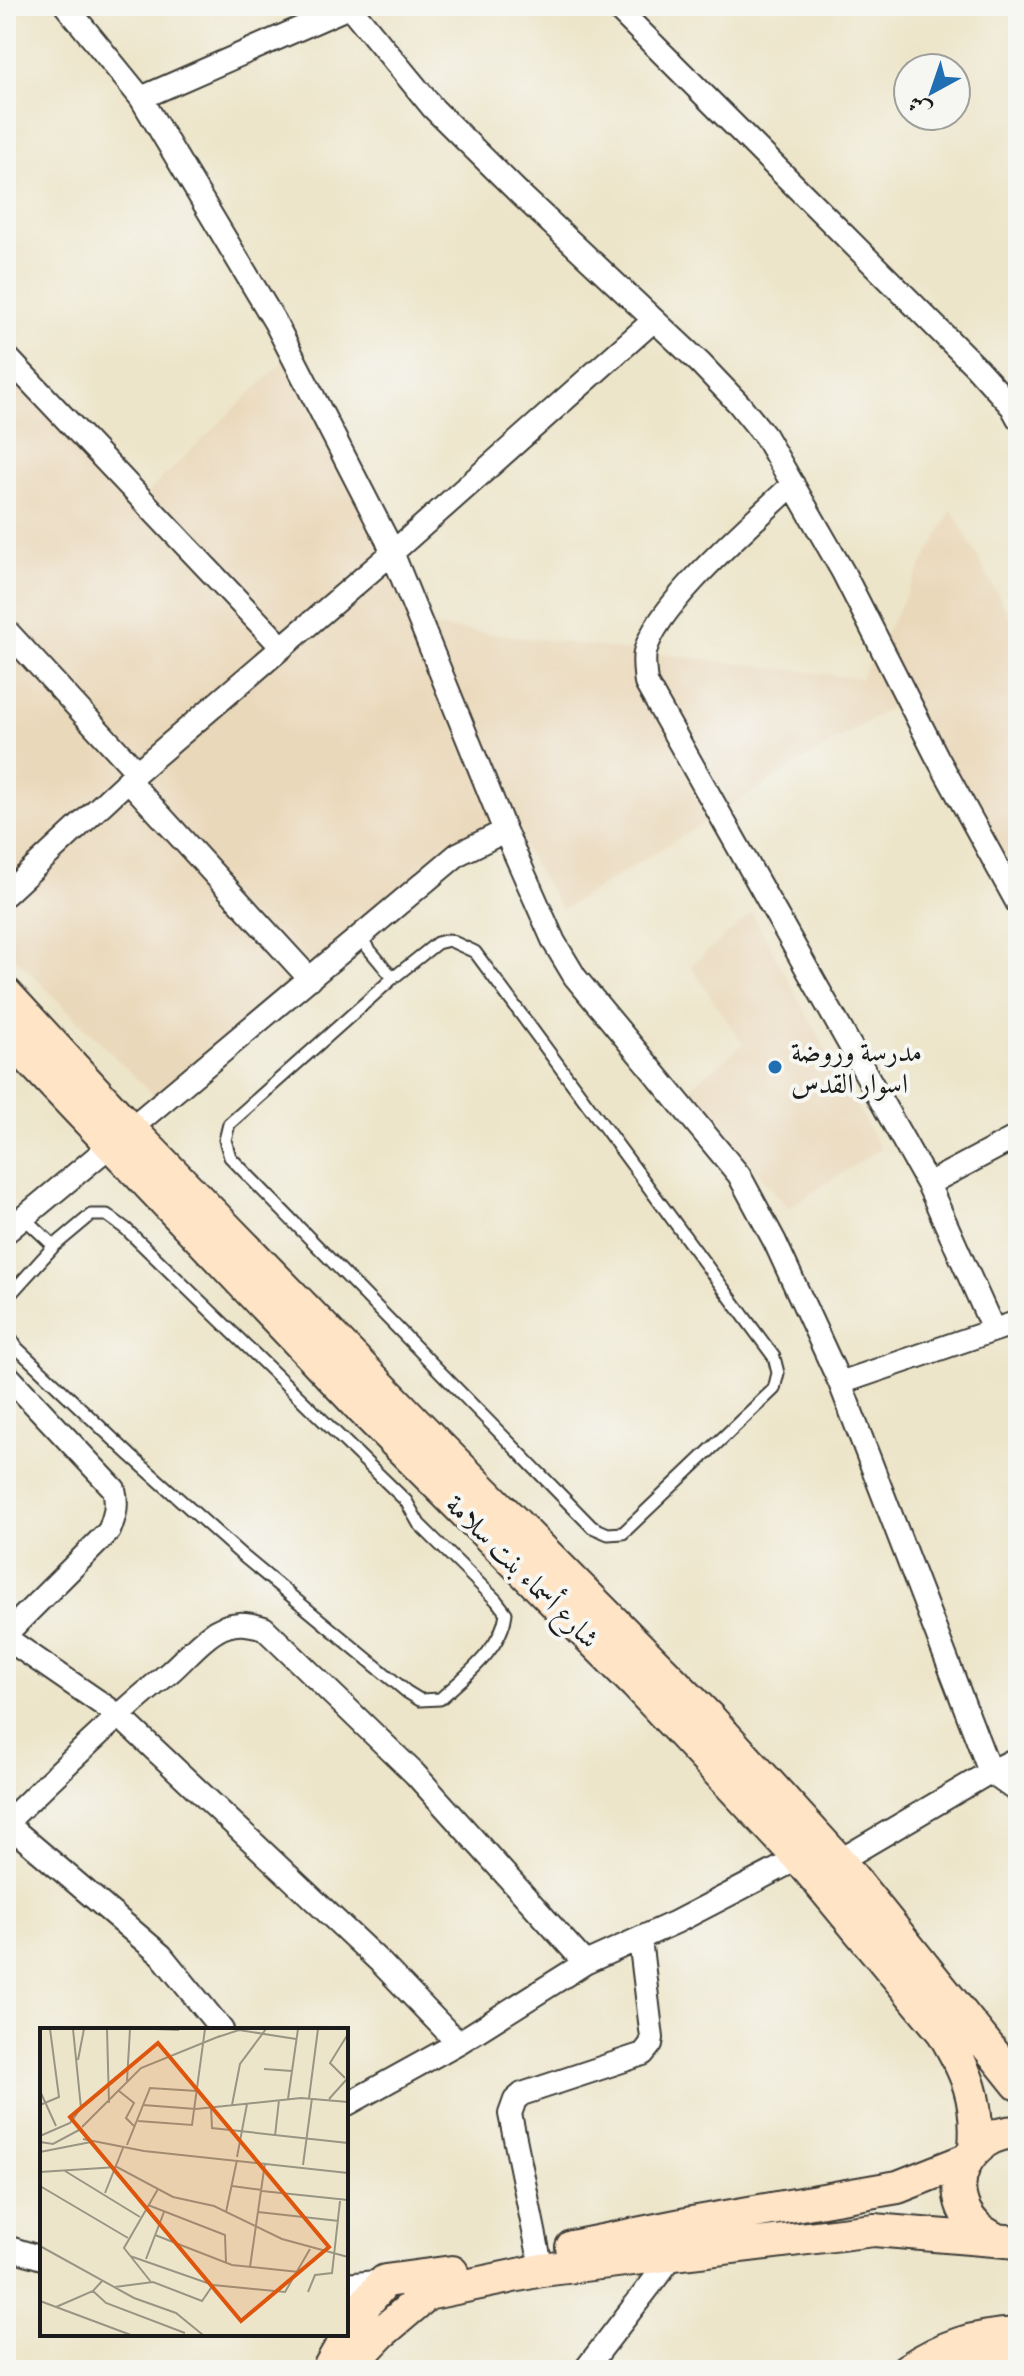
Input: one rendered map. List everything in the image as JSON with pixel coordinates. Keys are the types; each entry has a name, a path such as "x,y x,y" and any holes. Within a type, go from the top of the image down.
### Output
{"main road":[{"name":"شارع أسماء بنت سلامة","path":"6,994 120,1137 366,1413 636,1684 799,1858 943,2032 972,2090 977,2120 970,2154 959,2183 963,2207 976,2227 1008,2241"},
{"name":"شارع أسماء بنت سلامة","path":"6,1034 120,1137 412,1419 710,1719 839,1861 1016,2079"},
{"path":"333,2359 381,2333 427,2294 692,2223 898,2187 970,2154 989,2137 1018,2132"},
{"path":"348,2324 361,2294 437,2275 540,2262 675,2253 874,2230 1008,2241"},
{"path":"907,2370 952,2345 986,2336 1018,2334"},
{"path":"333,2359 343,2336"},
{"path":"961,2370 1018,2361"}],"street":[{"path":"66,6 141,98 275,322 392,553 505,831 554,942 575,977 739,1175 775,1242 840,1383 990,1772 1018,1792"},
{"path":"141,98 350,6 433,108 654,320 739,404 765,436 843,572 937,757 1018,904"},
{"path":"615,6 1016,410"},
{"path":"6,894 133,776 392,553 654,320"},
{"path":"6,356 281,646"},
{"path":"793,484 690,584 657,627 644,655 646,683 928,1184 993,1329"},
{"path":"6,630 310,979"},
{"path":"15,1224 458,854 505,831"},
{"path":"928,1184 1018,1136"},
{"path":"840,1383 1018,1322"},
{"path":"6,1374 114,1489 116,1500 116,1513 109,1531 6,1636 118,1715 381,1963 458,2043"},
{"path":"220,2028 161,1955 6,1823 118,1715 217,1630 232,1624 246,1623 264,1628 415,1774 585,1963"},
{"path":"839,1861 1018,1758"},
{"path":"348,2104 458,2043 585,1963 640,1939 799,1858"},
{"path":"540,2262 510,2114 511,2106 522,2094 648,2050 652,2038 640,1939"},
{"path":"6,2247 40,2257"},
{"path":"585,2370 675,2253"},
{"path":"361,2294 427,2294"}],"lane":[{"path":"359,937 393,978"},
{"path":"449,940 475,952 774,1357 778,1373 774,1389 623,1533 608,1534 592,1527 230,1157 225,1140 229,1124 393,978 437,943 449,940"},
{"path":"6,1299 54,1246 91,1215 107,1215 126,1229 406,1501 419,1524 506,1613 504,1628 497,1641 467,1675 440,1699 420,1700 407,1692 243,1556 130,1455 17,1348 6,1330"},
{"path":"15,1224 54,1246"}],"shaded area":[{"path":"6,355 145,495 290,355 436,627 861,678 952,510 1018,632 1018,905 901,701 562,910 503,816 167,1109 6,949"},
{"name":"مدرسة وروضة اسوار القدس","path":"752,913 880,1149 788,1208 687,1090 743,1044 690,966"}],"place":[{"name":"مدرسة وروضة اسوار القدس","path":"775,1067"}]}
